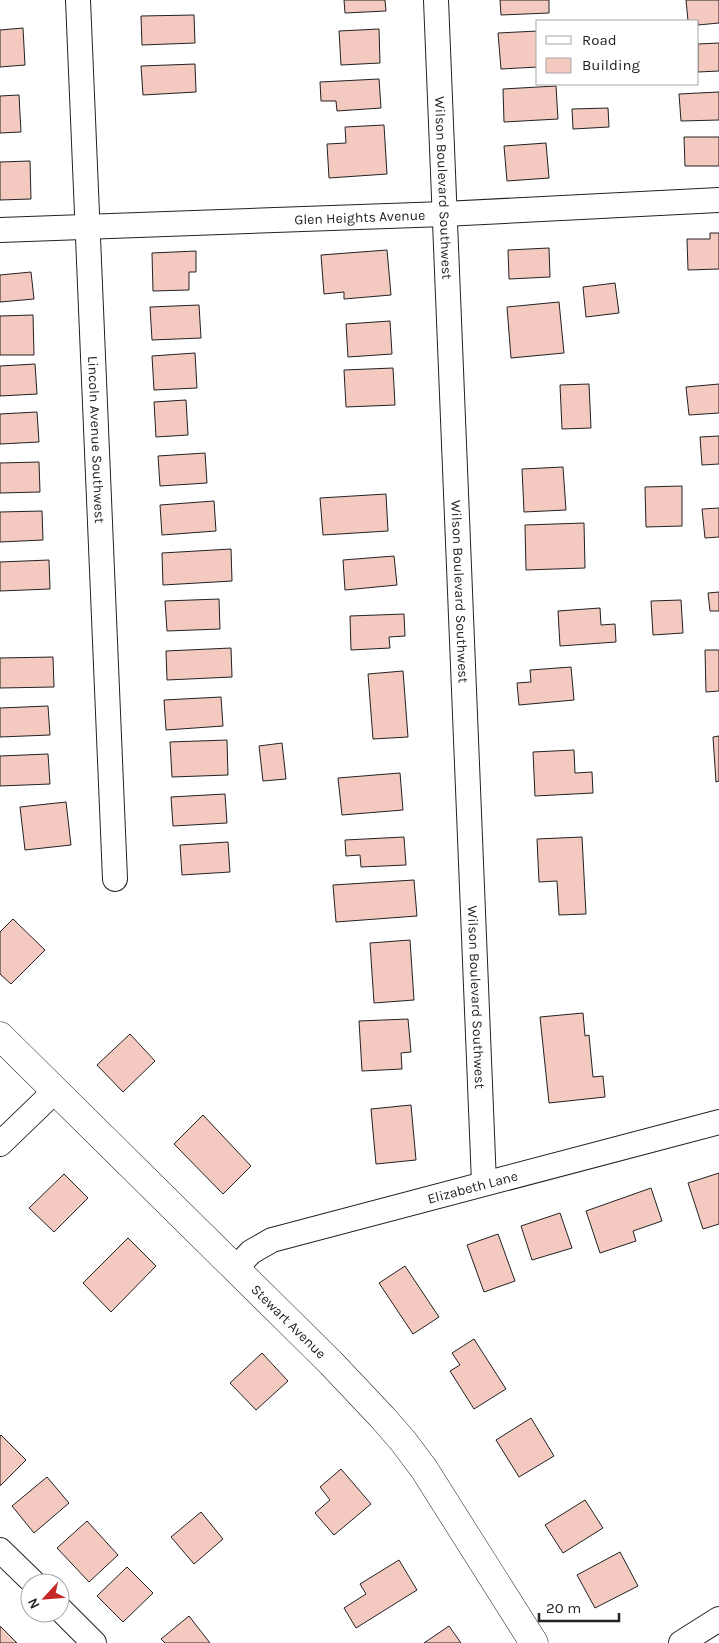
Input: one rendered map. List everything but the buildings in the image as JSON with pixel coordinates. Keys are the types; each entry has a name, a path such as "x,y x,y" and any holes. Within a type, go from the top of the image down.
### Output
{"street":[{"name":"Lincoln Avenue Southwest","path":"78,0 115,878"},
{"name":"Wilson Boulevard Southwest","path":"436,0 484,1183"},
{"name":"Glen Heights Avenue","path":"0,230 444,214 719,200"},
{"name":"Stewart Avenue","path":"0,1036 361,1393 403,1441 440,1494 534,1643"},
{"path":"0,1144 55,1091"},
{"name":"Elizabeth Lane","path":"235,1269 251,1252 272,1240 719,1122"},
{"path":"0,1550 24,1573"},
{"path":"70,1619 94,1643"},
{"path":"681,1643 719,1619"}]}
